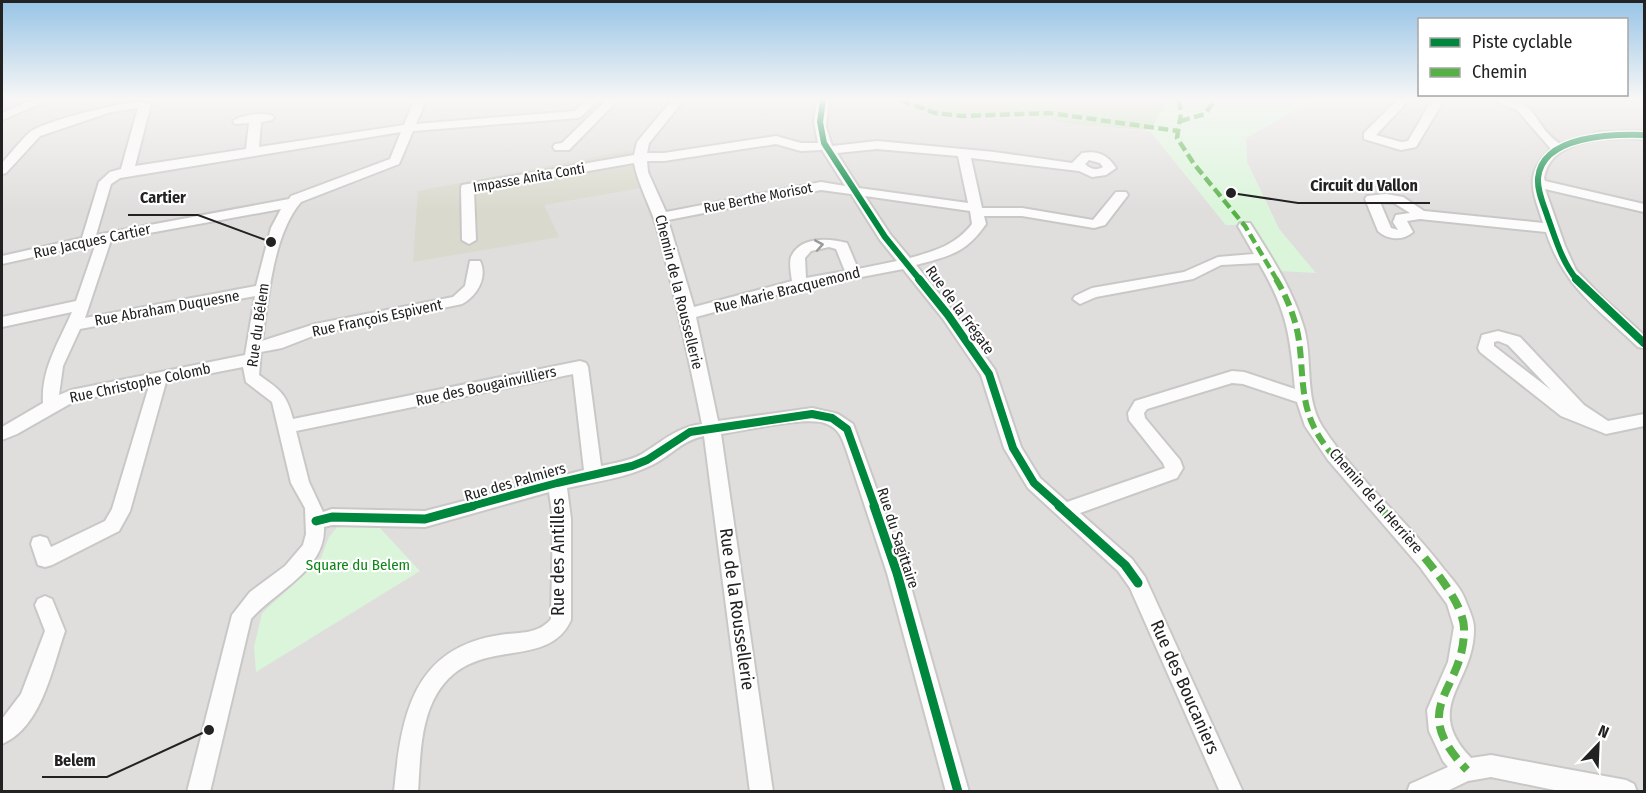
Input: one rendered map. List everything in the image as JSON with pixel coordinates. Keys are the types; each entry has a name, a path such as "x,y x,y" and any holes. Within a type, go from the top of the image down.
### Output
{"street":[{"path":"2,170 32,137"},
{"path":"127,171 136,137"},
{"path":"252,151 253,137"},
{"path":"88,240 105,182 115,174 347,137"},
{"path":"290,203 395,161 404,137"},
{"path":"559,147 565,147 575,137"},
{"path":"647,137 643,142 640,158 664,157 776,140 801,147 877,145 1082,168"},
{"name":"Rue de la Frégate","path":"822,137 885,237 948,315 989,374 1013,448 1034,483 1125,565 1138,583"},
{"path":"1371,137 1401,146 1412,144 1416,137"},
{"path":"1544,137 1559,149"},
{"path":"1594,137 1559,149 1546,159 1539,172 1538,183 1552,228 1571,273 1644,343"},
{"name":"Rue Marie Bracquemond","path":"688,314 799,284 908,263 945,253 967,240 978,224 964,153"},
{"name":"Chemin de la Roussellerie","path":"640,158 642,172 662,217 688,314 711,427"},
{"name":"Impasse Anita Conti","path":"469,240 467,188 640,158"},
{"path":"1538,183 1644,208"},
{"name":"Rue Berthe Morisot","path":"662,217 821,186 975,210 1022,212 1094,224 1100,222 1121,195"},
{"name":"Rue Jacques Cartier","path":"2,260 88,240 290,203"},
{"name":"Rue du Bélem","path":"290,203 283,214 261,290 250,370 252,378 276,395 280,401 300,483 314,508 316,521"},
{"path":"1420,215 1552,228"},
{"name":"Chemin de la Herrière","path":"1245,226 1285,294 1297,330 1304,398 1313,426 1334,455 1427,561 1456,600 1464,627 1458,662 1438,710 1440,731 1451,753 1467,770"},
{"path":"51,404 48,390 55,364 82,305 105,237"},
{"path":"799,284 798,258 806,247 829,243 843,246 853,273"},
{"path":"1080,299 1092,293 1188,276 1218,261 1262,258"},
{"name":"Rue François Espivent","path":"253,353 315,329 457,301 467,296 472,289 475,264"},
{"name":"Rue Abraham Duquesne","path":"73,325 261,290"},
{"path":"2,322 82,305"},
{"path":"1606,428 1578,409 1514,341 1498,336 1487,339 1486,348 1567,412 1606,428 1644,420"},
{"name":"Rue Christophe Colomb","path":"2,434 37,416 51,404 71,396 159,378 253,353"},
{"name":"Rue des Bougainvilliers","path":"286,427 580,367 593,475"},
{"path":"1063,511 1171,473 1174,468 1171,460 1137,420 1136,413 1141,405 1232,376 1304,398"},
{"path":"40,544 45,559 112,526 122,511 159,378"},
{"name":"Rue du Sagittaire","path":"711,427 812,414 832,418 847,429 897,573 958,792"},
{"name":"Rue des Palmiers","path":"316,521 332,517 425,519 557,483 632,466 647,460 675,439 690,432 711,427"},
{"name":"Rue de la Roussellerie","path":"711,427 762,792"},
{"name":"Rue des Antilles","path":"406,792 411,734 422,696 441,670 469,653 535,640 545,637 558,627 561,620 562,519 557,483"},
{"path":"198,792 242,615 257,598 292,572 302,561 311,548 316,521"},
{"name":"Rue des Boucaniers","path":"1138,583 1232,792"},
{"path":"2,733 13,726 27,705 55,631 45,605"},
{"path":"1418,792 1467,770 1491,766 1626,792"}],"shaded area":[{"path":"2,137 1155,137 1226,225 1250,224 1315,273 1279,229 1247,162 1248,137 1644,137 1644,791 2,792"},
{"path":"631,150 640,188 544,205 559,237 413,262 418,191"}],"green space":[{"path":"1155,137 1248,137 1247,162 1279,229 1316,273 1279,271 1250,225 1226,225"},
{"name":"Square du Belem","path":"338,526 380,528 420,571 256,672 254,647 262,613 320,560 329,537"}],"marked path":[{"path":"1177,137 1194,164 1245,226 1285,294 1297,330 1304,398 1313,426 1334,455 1427,561 1456,600 1464,627 1458,662 1438,710 1440,731 1451,753 1467,770"}],"cycle path":[{"path":"822,137 885,237 948,315 989,374 1013,448 1034,483 1125,565 1138,583"},
{"path":"1595,137 1569,144 1555,151 1545,160 1538,178 1540,195 1555,238 1571,273 1596,300 1644,343"},
{"path":"316,521 332,517 425,519 557,483 632,466 647,460 690,432 812,414 832,418 847,429 897,573 958,792"}],"place":[{"name":"Circuit du Vallon","path":"1231,193"},
{"name":"Cartier","path":"271,242"},
{"name":"Belem","path":"209,730"}]}
